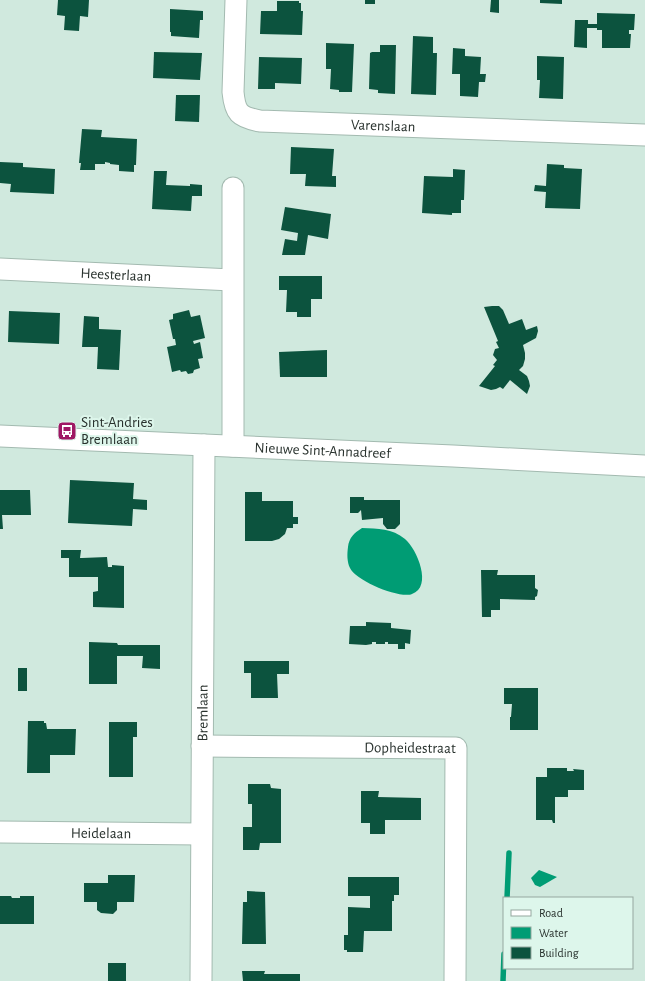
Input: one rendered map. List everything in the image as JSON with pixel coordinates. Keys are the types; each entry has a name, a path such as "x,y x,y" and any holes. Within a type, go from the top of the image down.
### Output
{"street":[{"name":"Varenslaan","path":"236,0 233,92 234,104 237,111 242,116 250,119 260,121 645,134"},
{"path":"233,188 233,446"},
{"name":"Heesterlaan","path":"0,269 232,280"},
{"name":"Nieuwe Sint-Annadreef","path":"0,436 645,466"},
{"name":"Bremlaan","path":"201,981 204,445"},
{"name":"Dopheidestraat","path":"202,746 456,748 455,981"},
{"name":"Heidelaan","path":"0,832 201,834"}],"water":[{"path":"362,528 390,531 400,535 410,544 421,568 421,584 418,590 412,594 398,594 379,588 354,573 350,568 347,552 349,541 352,536"},
{"path":"539,870 557,877 540,887 535,885 531,878"}],"building":[{"path":"58,0 89,0 88,17 80,16 79,31 64,30 65,16 57,15"},
{"path":"365,0 375,0 375,4 365,4"},
{"path":"491,0 499,0 499,13 490,12"},
{"path":"540,0 562,0 562,4 540,3"},
{"path":"277,1 299,1 299,3 301,3 301,11 303,11 302,35 260,34 261,11 277,11"},
{"path":"170,9 203,11 203,20 200,20 199,38 171,36"},
{"path":"597,13 635,14 634,30 629,30 629,34 631,34 630,48 602,48 602,30 597,30 597,28 587,28 587,48 574,47 575,20 588,20 588,24 597,24"},
{"path":"413,36 433,37 433,53 437,53 436,95 411,94"},
{"path":"326,43 354,44 352,92 339,92 339,90 330,89 331,69 326,69"},
{"path":"380,45 396,45 395,94 378,93 378,90 369,89 370,53 380,52"},
{"path":"453,48 465,49 465,56 481,57 480,74 486,74 485,82 479,82 478,97 460,96 460,74 452,74"},
{"path":"154,52 202,53 200,80 153,78"},
{"path":"537,56 564,57 563,99 539,98 540,80 537,80"},
{"path":"259,57 302,58 301,84 275,83 275,89 258,89"},
{"path":"176,95 200,95 199,122 175,121"},
{"path":"82,129 102,130 101,137 137,139 136,165 134,165 134,172 119,171 119,165 105,162 105,164 95,164 95,170 80,170 81,163 79,163"},
{"path":"291,147 334,149 332,176 336,176 336,187 305,186 306,174 290,174"},
{"path":"0,162 23,163 23,167 55,169 54,194 10,192 11,184 0,183"},
{"path":"547,164 564,165 564,168 582,169 580,209 545,208 546,192 534,191 535,185 546,186"},
{"path":"453,169 465,170 464,200 461,200 461,213 452,213 452,215 422,213 424,176 453,177"},
{"path":"154,171 167,171 166,185 202,185 202,196 192,196 191,211 152,209"},
{"path":"285,207 331,214 328,239 308,235 305,255 282,255 285,239 297,241 298,233 281,230"},
{"path":"279,276 322,276 322,299 311,299 311,317 297,317 297,312 286,312 287,290 279,290"},
{"path":"499,306 503,310 509,324 522,319 526,330 537,326 538,331 536,338 523,345 525,359 523,366 519,370 527,376 529,381 530,386 527,394 510,380 503,389 500,387 491,390 479,386 495,366 493,365 497,360 493,355 495,349 499,348 496,342 498,341 484,307"},
{"path":"189,310 191,317 200,315 205,338 193,341 194,344 200,342 203,358 198,359 200,368 194,370 193,373 188,374 186,371 181,372 180,370 172,372 167,347 176,345 175,339 173,339 169,320 173,319 173,314"},
{"path":"9,311 60,313 59,344 8,342"},
{"path":"84,316 99,317 99,329 121,330 119,370 97,369 98,347 82,347"},
{"path":"327,350 327,377 280,377 279,352"},
{"path":"70,480 134,483 133,499 147,500 147,510 133,509 132,526 68,523"},
{"path":"0,490 30,490 31,515 2,515 3,529 0,529"},
{"path":"245,492 262,492 262,501 293,501 293,517 298,517 298,524 293,524 293,528 287,528 285,534 279,539 272,541 245,541"},
{"path":"350,497 364,497 364,500 400,500 400,524 395,529 387,529 383,524 383,518 362,520 361,510 358,513 350,513"},
{"path":"61,550 81,550 80,558 107,557 108,567 112,567 112,565 124,566 124,608 93,607 93,592 98,591 98,577 69,577 69,558 61,558"},
{"path":"481,570 498,570 497,575 535,575 535,588 538,590 535,600 500,599 500,610 491,610 491,617 482,617"},
{"path":"366,622 391,623 391,628 411,630 410,644 405,643 405,649 398,649 398,644 388,644 388,642 385,642 385,644 376,644 376,642 372,642 372,644 366,645 349,644 350,626 366,626"},
{"path":"89,642 117,643 118,645 160,645 160,669 142,668 143,656 117,656 117,684 89,684"},
{"path":"244,661 289,661 289,674 277,674 278,698 251,698 251,673 244,673"},
{"path":"18,668 27,668 27,691 18,691"},
{"path":"504,688 538,688 538,730 510,730 512,704 504,704"},
{"path":"28,721 44,721 47,729 76,729 75,755 50,755 50,773 27,773"},
{"path":"109,722 137,722 137,737 133,737 133,777 109,777"},
{"path":"547,768 567,768 567,771 574,771 573,769 584,770 584,790 568,790 568,797 555,797 555,823 553,823 552,820 536,820 536,777 547,777"},
{"path":"248,784 270,784 271,788 281,789 281,843 260,843 259,850 243,850 243,827 252,827 252,804 248,804"},
{"path":"361,791 379,791 378,797 421,798 421,820 385,820 385,834 370,834 370,823 361,823"},
{"path":"108,875 135,875 134,902 117,902 117,910 113,914 101,913 97,910 97,902 84,902 84,883 108,883"},
{"path":"348,877 399,877 399,895 394,895 394,901 392,901 392,931 364,931 363,952 347,952 347,950 344,950 344,935 348,935 348,907 370,908 370,896 348,896"},
{"path":"247,891 265,892 266,944 242,944 243,902 247,902"},
{"path":"0,896 20,898 20,896 34,896 34,924 0,924"},
{"path":"108,963 126,963 126,981 108,981"},
{"path":"242,971 265,971 264,974 300,974 300,981 243,981"}],"waterway":[{"path":"507,897 509,853"},
{"path":"503,969 503,981"}],"place":[{"name":"Sint-Andries Bremlaan","path":"67,431"}]}
